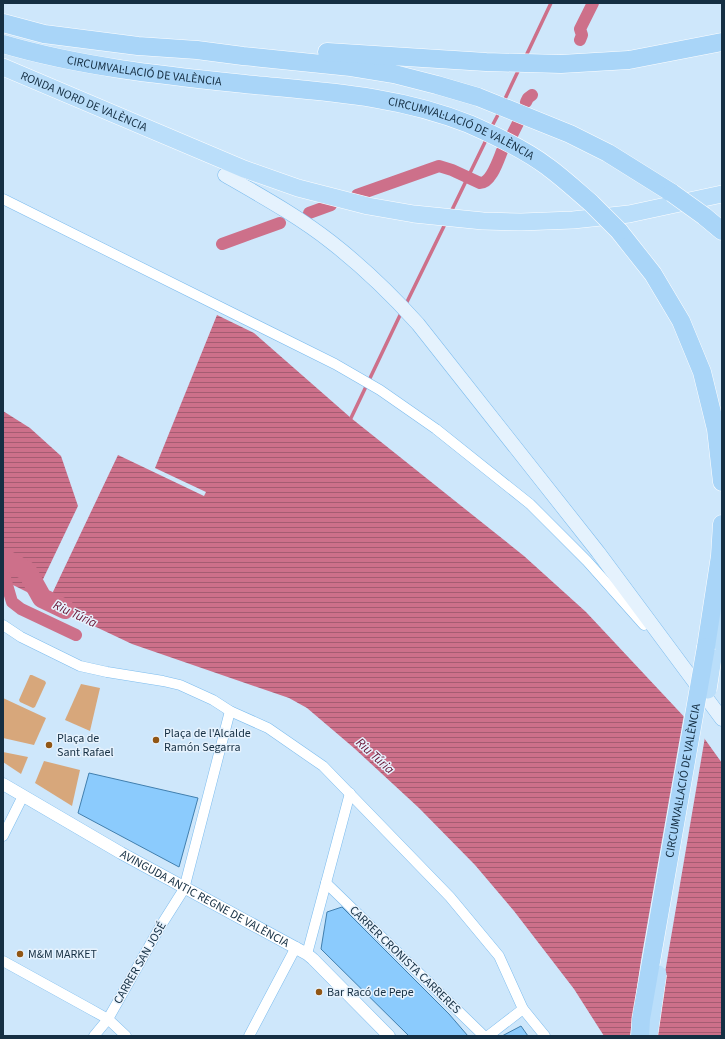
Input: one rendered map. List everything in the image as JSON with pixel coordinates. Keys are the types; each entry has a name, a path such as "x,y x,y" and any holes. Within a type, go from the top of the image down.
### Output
{"highway":[{"name":"CIRCUMVAL·LACIÓ DE VALÈNCIA","path":"3,24 52,35 138,46 197,50 350,67 401,76 437,85 478,97 531,117 608,153 672,193 722,231"},
{"path":"197,50 242,46 396,57 561,64 629,60 722,42"},
{"name":"CIRCUMVAL·LACIÓ DE VALÈNCIA","path":"3,44 35,53 139,73 349,94 390,100 431,111 470,124 513,146 547,166 591,203 620,231 653,274 681,321 702,372 716,429 722,482"},
{"name":"RONDA NORD DE VALÈNCIA","path":"3,66 165,136"},
{"path":"165,136 225,174"},
{"path":"165,136 244,169 298,188 368,206 414,214 483,221 521,222 573,220 629,214 722,194"},
{"name":"CIRCUMVAL·LACIÓ DE VALÈNCIA","path":"640,1036 641,1019 656,933 709,653 720,556 722,524"},
{"path":"649,1036 650,1020 709,653 722,609"}],"main road":[{"path":"225,174 283,209 330,241 361,266 392,295 418,324 598,552 721,718"}],"street":[{"path":"3,199 335,364 380,390 436,429 530,504 587,561 630,608 721,718"},
{"path":"3,625 21,637 80,666 180,685 213,700 230,711 268,728 323,766 450,897 499,956 523,1009 545,1036"},
{"name":"CARRER SAN JOSÉ","path":"94,1036 108,1019 160,927 184,889 230,711"},
{"name":"AVINGUDA ANTIC REGNE DE VALÈNCIA","path":"3,784 184,889 307,954 389,1036"},
{"path":"307,954 350,793"},
{"path":"3,836 23,796"},
{"name":"CARRER CRONISTA CARRERES","path":"326,883 484,1036"},
{"path":"253,1034 296,947"},
{"path":"3,961 108,1019 126,1036"},
{"path":"488,1036 523,1009"}],"shaded area":[{"path":"30,675 45,681 46,683 35,707 33,708 20,702 19,700"},
{"path":"81,684 100,688 90,731 65,720"},
{"path":"3,698 46,718 34,745 3,738"},
{"path":"3,752 28,757 21,774 3,762"},
{"path":"44,761 80,770 72,806 35,783"}],"water":[{"path":"217,315 254,333 351,418 524,556 586,612 704,738 722,763 722,1036 604,1036 574,989 514,911 475,865 419,808 354,748 307,708 289,698 132,644 41,601 43,595 53,599 54,597 51,596 118,455 204,496 206,492 155,468"},
{"path":"3,411 30,428 61,456 78,506 35,596 3,580"}],"pier":[{"path":"684,714 705,737 655,1036 630,1036 641,960"}],"building":[{"path":"89,773 198,798 179,867 78,813"},
{"path":"342,907 449,1014 468,1036 409,1036 321,949 327,912"},
{"path":"521,1026 528,1036 502,1036"}],"waterway":[{"path":"525,58 551,3"},
{"path":"580,40 582,35 580,29 593,3"},
{"path":"504,101 519,69"},
{"path":"526,102 532,95"},
{"path":"491,128 500,111"},
{"path":"512,135 519,121"},
{"path":"469,175 487,138"},
{"path":"357,195 439,166 452,170 480,183 484,182 494,171 502,151"},
{"path":"451,212 467,179"},
{"path":"309,213 331,205"},
{"path":"405,306 446,222"},
{"path":"222,244 280,223"},
{"path":"351,418 402,311"},
{"name":"Riu Túria","path":"3,558 27,571 42,598 65,609"},
{"path":"3,571 12,602 21,609 76,635"}],"place":[{"name":"Plaça de l'Alcalde Ramón Segarra","path":"156,740"},
{"name":"Plaça de Sant Rafael","path":"49,745"},
{"name":"M&M MARKET","path":"20,954"},
{"name":"Bar Racó de Pepe","path":"319,992"}]}
